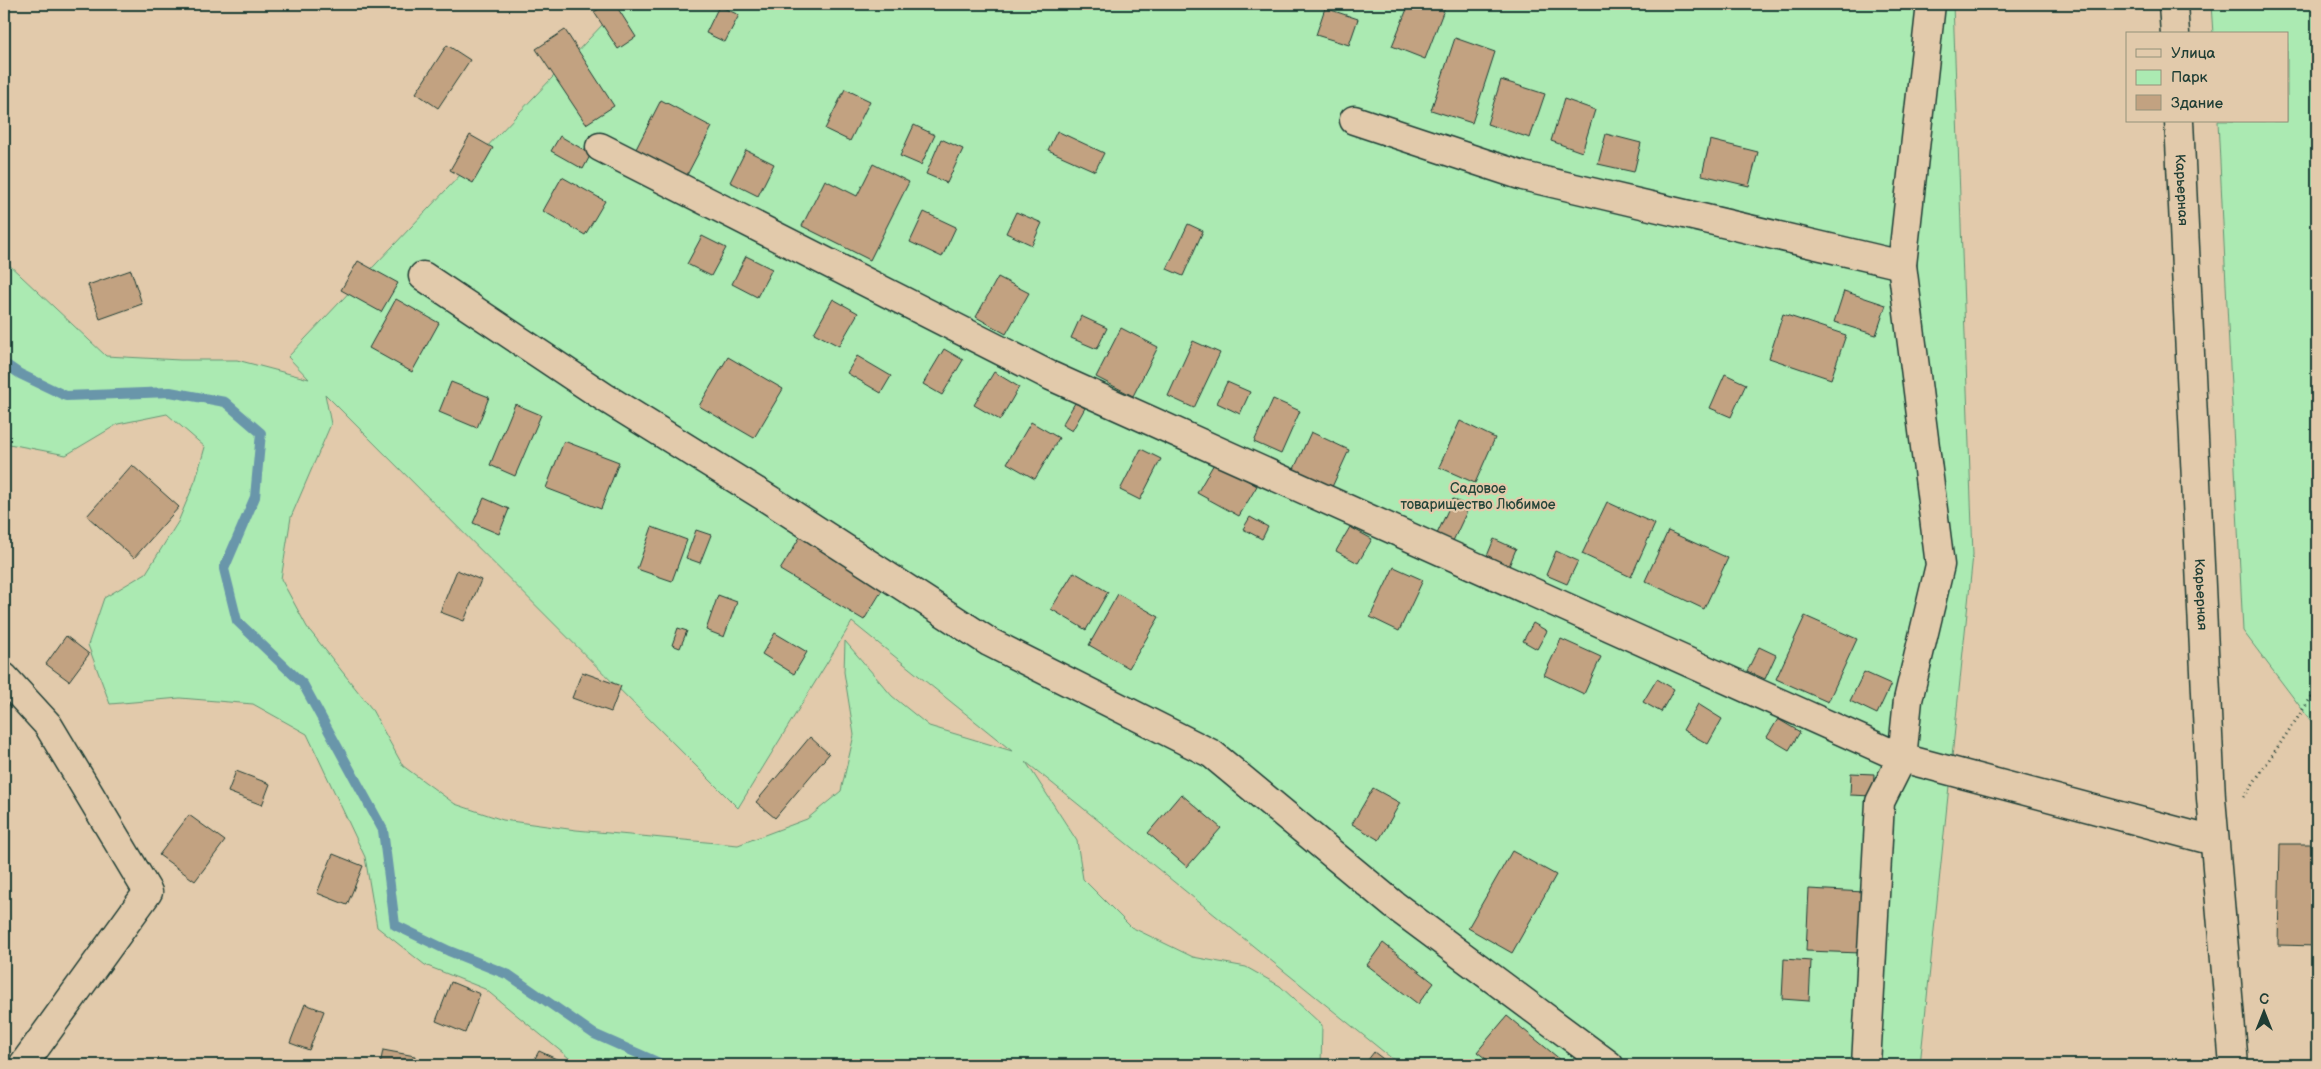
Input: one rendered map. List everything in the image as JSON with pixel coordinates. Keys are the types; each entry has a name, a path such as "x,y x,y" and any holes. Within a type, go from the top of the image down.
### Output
{"street":[{"path":"1866,1065 1880,802 1902,758 1908,700 1940,565 1902,265 1931,4"},
{"path":"2173,4 2175,32"},
{"path":"1354,120 1523,176 1902,265"},
{"name":"Карьерная","path":"2179,122 2214,841 2234,1065"},
{"path":"600,148 1051,376 1902,758 2214,841"},
{"path":"423,276 604,397 770,500 989,642 1212,754 1394,905 1609,1065"},
{"path":"4,677 48,725 148,892 23,1065"}],"path":[{"path":"2241,801 2317,689"}],"green space":[{"name":"Садовое товарищество Любимое","path":"622,4 1953,4 1973,555 1920,1065 1400,1065 1026,762 1077,841 1083,879 1131,927 1193,957 1246,967 1280,986 1322,1025 1321,1065 581,1065 569,1058 485,989 425,965 377,927 365,857 307,734 253,704 180,698 110,704 88,645 104,598 146,573 178,522 196,479 205,447 167,414 118,424 66,455 4,443 4,260 106,356 180,360 237,360 309,379 288,357","holes":["325,394 738,808 852,622 1012,751 929,726 892,696 845,641 844,672 854,735 841,791 807,819 738,845 576,830 503,820 455,804 403,766 371,708 307,627 281,579 291,517 331,424"]},
{"path":"2211,4 2309,4 2312,11 2317,13 2317,729 2243,631 2218,122 2288,122 2288,32 2213,32"}],"building":[{"path":"607,4 615,4 636,37 618,49 594,12"},
{"path":"1409,4 1437,4 1445,7 1425,59 1392,46"},
{"path":"719,6 739,15 725,42 706,33"},
{"path":"1325,8 1358,19 1349,45 1316,35"},
{"path":"565,30 614,106 586,124 536,49"},
{"path":"1455,38 1495,52 1472,123 1431,110"},
{"path":"447,45 470,60 438,108 416,93"},
{"path":"1501,80 1545,94 1530,138 1487,124"},
{"path":"845,89 870,101 850,141 825,129"},
{"path":"1564,99 1595,110 1582,152 1551,141"},
{"path":"661,100 712,127 687,175 636,149"},
{"path":"914,125 935,135 921,165 900,156"},
{"path":"1057,131 1104,153 1095,171 1048,150"},
{"path":"1606,134 1641,143 1634,172 1598,164"},
{"path":"470,135 493,148 473,183 450,170"},
{"path":"560,136 591,154 583,169 551,151"},
{"path":"941,139 963,149 947,183 926,174"},
{"path":"1710,140 1758,152 1749,186 1702,175"},
{"path":"746,150 774,164 758,196 730,182"},
{"path":"873,164 909,182 870,260 802,226 825,180 857,196"},
{"path":"562,177 605,201 585,235 543,211"},
{"path":"924,212 956,227 942,257 910,242"},
{"path":"1016,212 1042,223 1032,245 1006,233"},
{"path":"1188,224 1203,231 1183,276 1167,269"},
{"path":"702,236 726,248 711,276 687,264"},
{"path":"746,256 772,269 757,297 732,284"},
{"path":"358,261 398,283 381,312 341,290"},
{"path":"131,270 142,304 100,319 88,285"},
{"path":"998,277 1029,293 1006,334 976,317"},
{"path":"1844,291 1886,305 1876,335 1834,322"},
{"path":"396,299 439,323 412,372 369,348"},
{"path":"833,299 858,313 839,346 814,333"},
{"path":"1783,314 1846,335 1831,379 1769,358"},
{"path":"1081,316 1107,328 1097,349 1071,338"},
{"path":"1121,328 1158,347 1133,396 1096,377"},
{"path":"1193,341 1220,353 1194,408 1168,396"},
{"path":"944,349 963,360 942,395 923,384"},
{"path":"857,356 891,376 881,393 847,373"},
{"path":"728,357 783,389 754,438 699,406"},
{"path":"994,372 1019,387 1000,420 974,405"},
{"path":"1725,374 1746,384 1731,417 1710,408"},
{"path":"451,382 489,397 477,428 439,412"},
{"path":"1227,382 1250,392 1240,414 1217,403"},
{"path":"1273,399 1300,411 1281,454 1254,442"},
{"path":"1075,403 1085,408 1072,431 1062,425"},
{"path":"515,404 541,415 515,476 490,465"},
{"path":"1460,421 1495,438 1475,483 1439,467"},
{"path":"1031,422 1059,438 1035,479 1007,463"},
{"path":"1311,432 1349,450 1332,487 1294,469"},
{"path":"564,441 619,462 601,509 546,488"},
{"path":"1141,449 1161,459 1140,500 1120,490"},
{"path":"1215,462 1257,486 1239,516 1197,493"},
{"path":"132,465 179,507 134,558 87,516"},
{"path":"484,498 509,509 499,534 473,523"},
{"path":"1453,499 1469,507 1453,541 1437,534"},
{"path":"1607,502 1655,524 1631,577 1582,554"},
{"path":"1250,517 1268,527 1262,539 1243,529"},
{"path":"652,527 687,540 672,581 637,569"},
{"path":"1350,527 1372,539 1358,563 1336,551"},
{"path":"696,530 711,535 700,563 686,558"},
{"path":"1668,531 1728,558 1704,609 1645,581"},
{"path":"800,537 884,587 864,620 780,570"},
{"path":"1494,539 1516,549 1509,566 1487,556"},
{"path":"1556,551 1578,561 1567,584 1546,575"},
{"path":"1394,567 1423,580 1399,631 1370,617"},
{"path":"457,570 481,580 464,621 440,612"},
{"path":"1074,572 1108,592 1086,630 1051,609"},
{"path":"1118,594 1159,617 1129,668 1089,645"},
{"path":"718,595 737,602 724,637 706,630"},
{"path":"1805,616 1857,639 1828,702 1776,679"},
{"path":"1533,623 1547,631 1537,649 1523,641"},
{"path":"678,628 687,631 680,648 672,645"},
{"path":"775,633 807,652 794,674 762,654"},
{"path":"66,636 89,654 69,681 46,664"},
{"path":"1561,639 1601,657 1584,694 1544,675"},
{"path":"1759,647 1776,655 1765,679 1747,671"},
{"path":"582,672 621,686 611,712 572,698"},
{"path":"1864,672 1891,684 1877,714 1850,701"},
{"path":"1657,679 1674,689 1661,712 1643,702"},
{"path":"1698,704 1722,719 1708,744 1683,730"},
{"path":"1778,719 1800,732 1789,750 1767,737"},
{"path":"810,737 829,754 775,818 756,802"},
{"path":"236,771 270,784 262,805 228,792"},
{"path":"1851,773 1874,774 1873,796 1850,795"},
{"path":"1373,788 1400,803 1379,840 1352,824"},
{"path":"1181,794 1221,828 1187,867 1148,833"},
{"path":"189,815 225,841 195,881 159,855"},
{"path":"2280,844 2317,844 2317,946 2278,945"},
{"path":"1512,851 1556,875 1512,953 1468,928"},
{"path":"333,854 363,866 347,905 317,893"},
{"path":"1809,889 1864,892 1861,953 1806,951"},
{"path":"1383,943 1434,983 1418,1004 1367,965"},
{"path":"1784,959 1811,961 1809,1001 1782,999"},
{"path":"451,982 480,994 465,1033 436,1021"},
{"path":"305,1004 324,1011 309,1050 290,1043"},
{"path":"1507,1016 1567,1065 1494,1065 1477,1052"},
{"path":"383,1050 415,1056 414,1065 380,1065"},
{"path":"539,1051 565,1063 564,1065 532,1064"},
{"path":"1374,1052 1391,1065 1364,1065"}],"waterway":[{"path":"4,363 20,374 66,396 170,392 225,402 261,433 255,497 224,569 237,621 303,684 383,830 395,925 449,951 509,975 594,1034 664,1065"}]}
